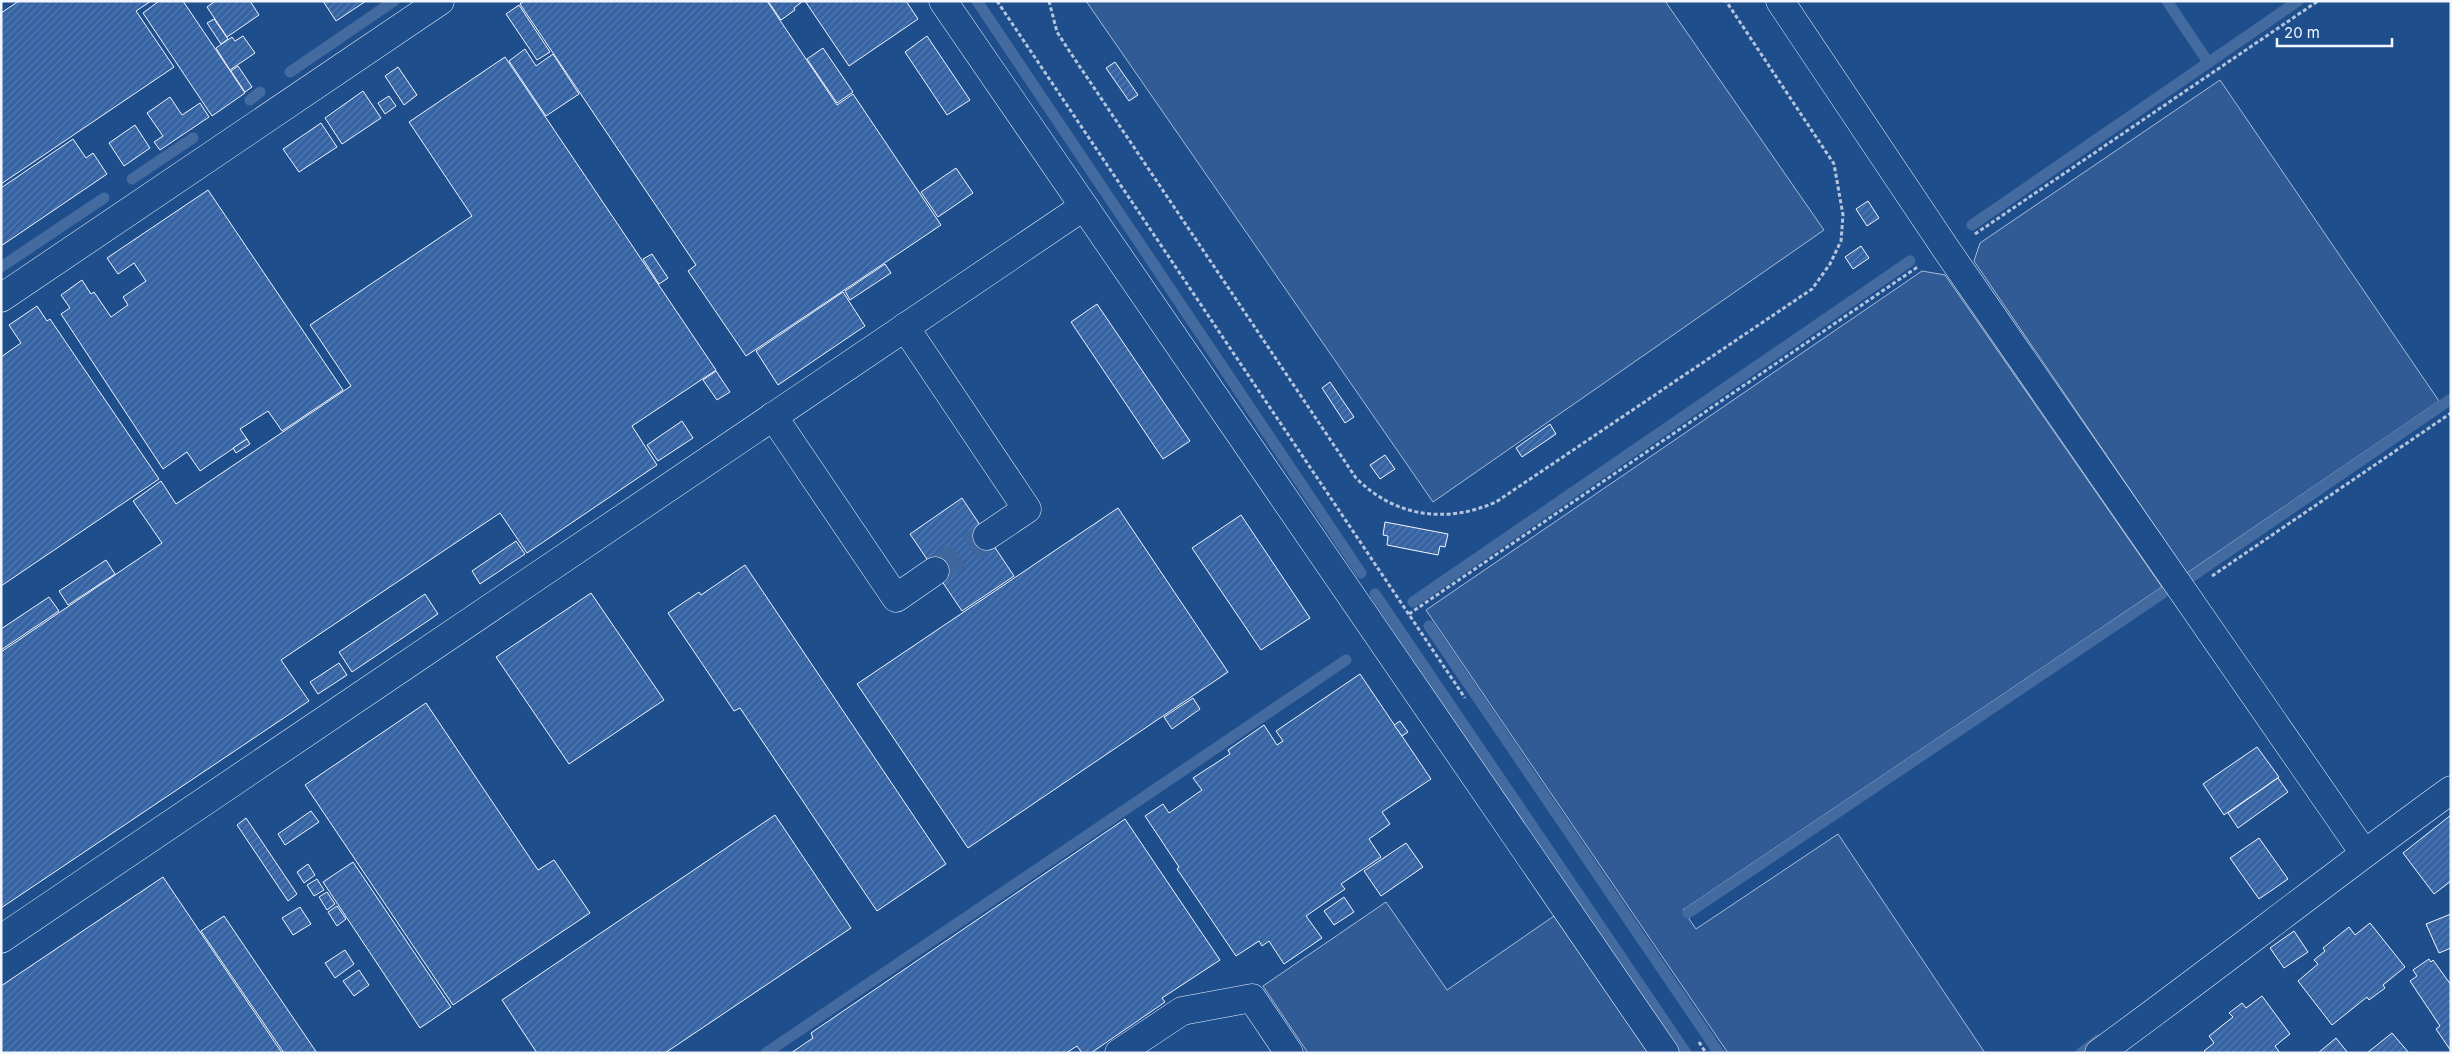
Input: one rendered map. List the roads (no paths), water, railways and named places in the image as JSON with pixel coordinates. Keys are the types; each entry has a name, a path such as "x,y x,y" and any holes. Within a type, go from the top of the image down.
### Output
{"street":[{"path":"1,298 440,1"},
{"path":"943,1 1666,1053"},
{"path":"1780,1 1947,250 2364,853"},
{"path":"1,939 1083,206"},
{"path":"905,327 1028,509 987,536"},
{"path":"773,416 896,598 935,571"},
{"path":"2099,1053 2200,980 2364,853 2451,790"},
{"path":"1119,1053 1182,1011 1252,998 1289,1053"}],"waterway":[{"path":"290,72 394,1"},
{"path":"977,1 1361,573"},
{"path":"2167,1 2208,62"},
{"path":"1972,225 2298,1"},
{"path":"250,100 260,92"},
{"path":"132,179 193,138"},
{"path":"1,267 104,198"},
{"path":"1413,602 1910,261"},
{"path":"2191,577 2451,399"},
{"path":"1688,913 2163,593"},
{"path":"1375,594 1686,1053"},
{"path":"1429,626 1719,1053"},
{"path":"766,1053 1346,660"},
{"path":"2081,1053 2098,1040"}],"tunnel":[{"path":"935,571 987,536"}]}
